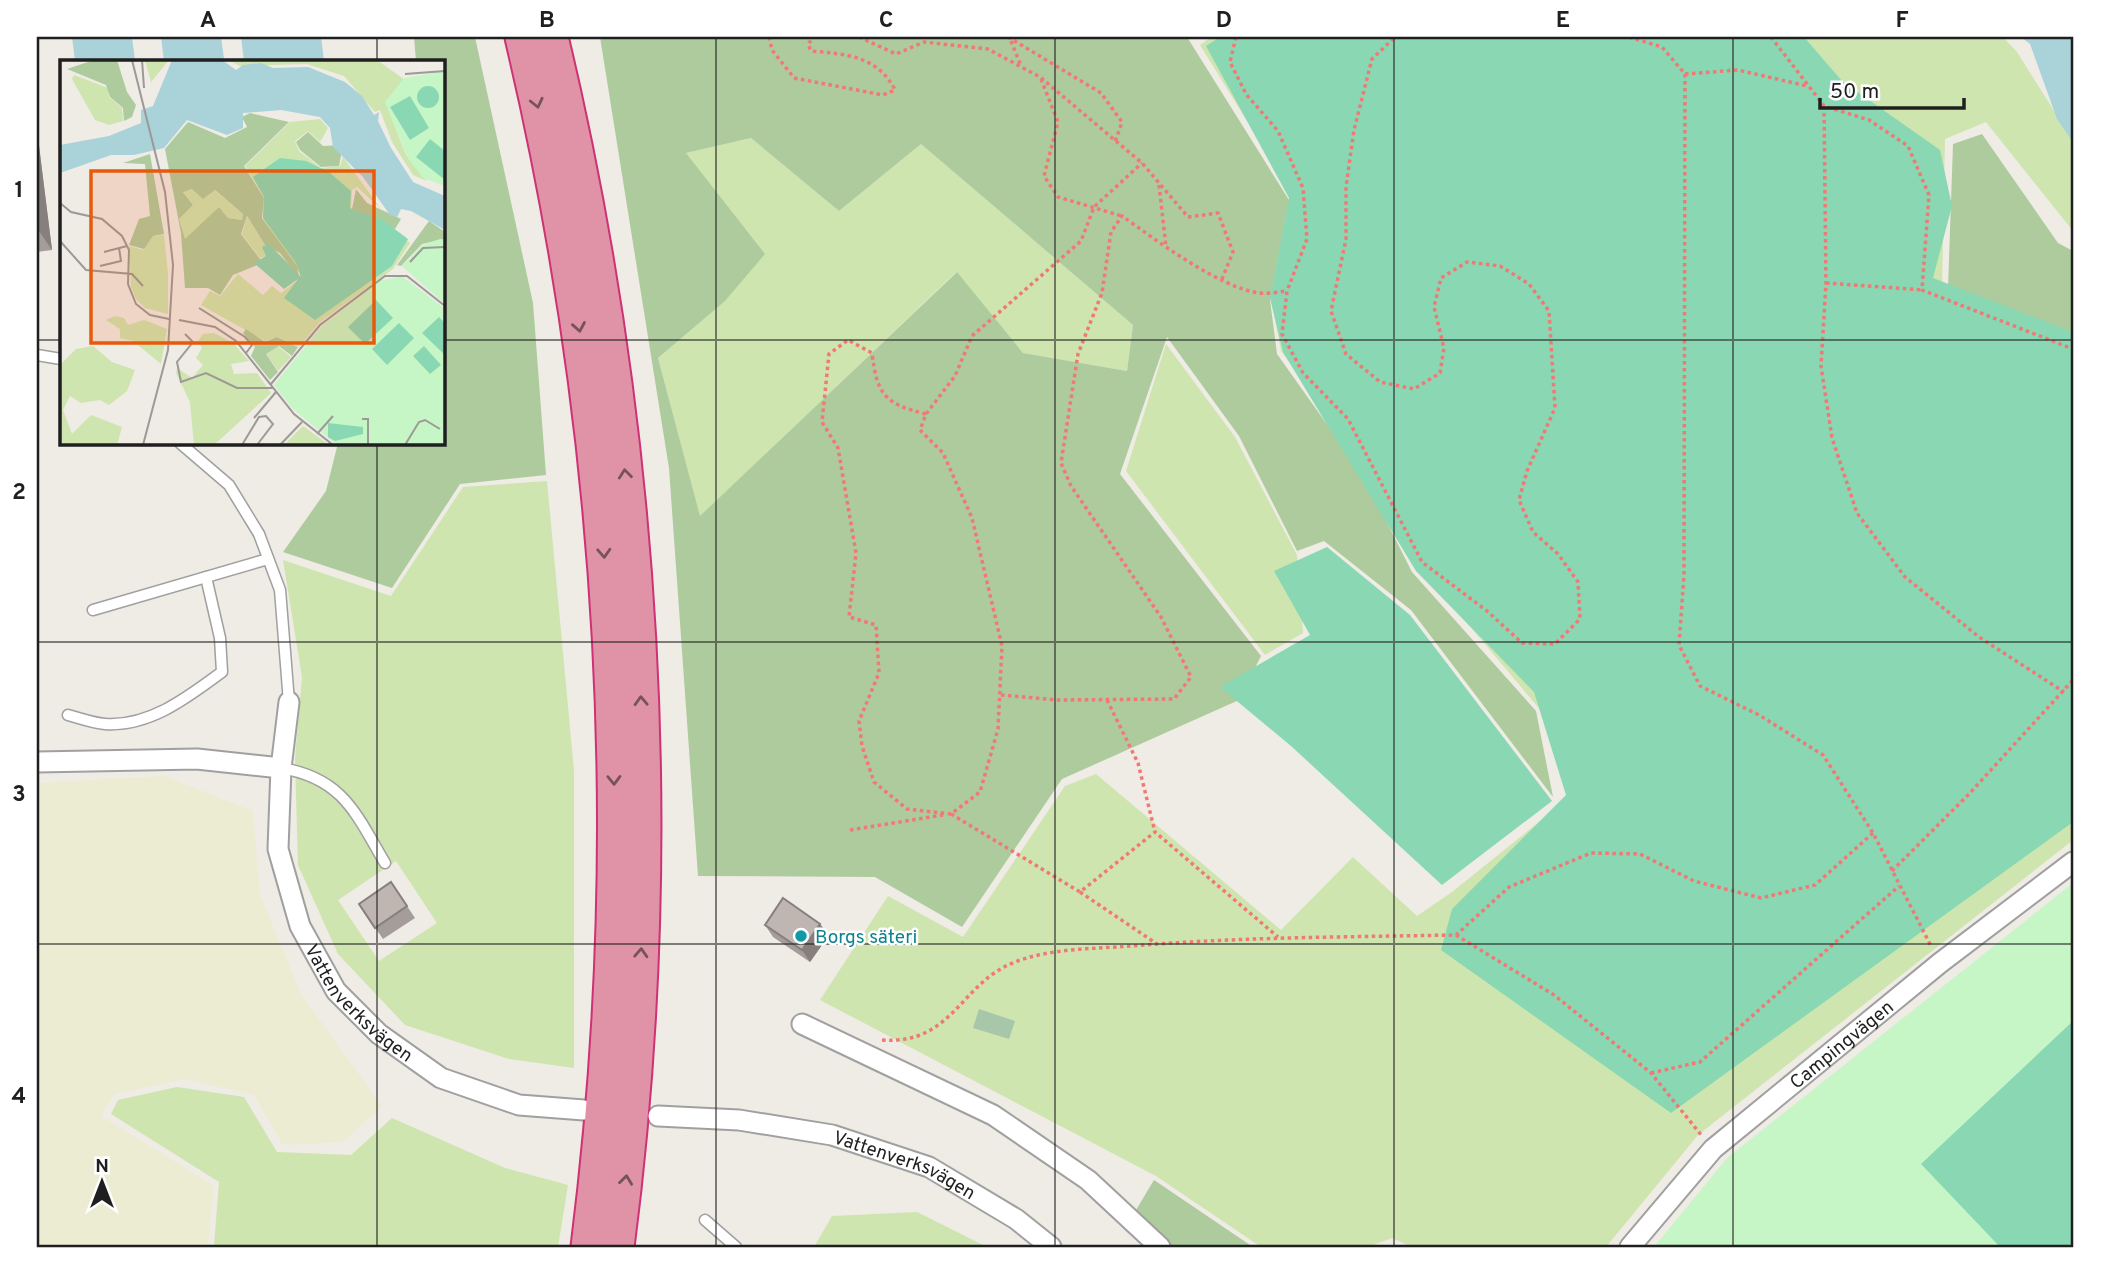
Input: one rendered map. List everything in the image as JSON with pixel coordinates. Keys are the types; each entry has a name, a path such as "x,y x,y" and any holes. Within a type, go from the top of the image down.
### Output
{"highway":[{"path":"522,37 551,161 582,344 603,538 613,701 614,927 599,1159 588,1247"},
{"path":"551,37 579,153 611,343 632,535 641,700 642,928 628,1167 617,1247"}],"street":[{"name":"Vattenverksvägen","path":"289,702 281,768 278,849 300,926 336,992 379,1034 441,1078 519,1105 583,1110"},
{"path":"37,762 197,759 281,768"},
{"name":"Campingvägen","path":"1630,1247 1713,1149 1940,963 2073,862"},
{"path":"802,1024 993,1115 1088,1180 1160,1247"},
{"name":"Vattenverksvägen","path":"658,1116 738,1120 832,1135 929,1167 1016,1219 1051,1247"}],"lane":[{"path":"37,355 60,359"},
{"path":"181,444 229,485 260,534 280,590 289,702"},
{"path":"93,610 268,559"},
{"path":"68,715 105,724 138,719 176,706 222,672 220,638 206,577"},
{"path":"281,768 307,772 341,796 385,863"},
{"path":"705,1220 736,1247"}],"path":[{"path":"769,37 772,50 794,78 883,95 895,90 886,73 863,60 844,53 811,51 808,44 814,37"},
{"path":"859,37 895,54 924,42 988,49 1040,78 1142,163 1188,217 1217,213 1233,252 1222,279"},
{"path":"1236,37 1230,62 1246,94 1278,131 1303,188 1307,239 1287,291 1282,334 1303,373 1348,419 1422,562 1487,611 1521,643 1555,644 1580,619 1578,582 1558,554 1533,532 1518,500 1527,471 1555,408 1549,311 1529,284 1500,266 1467,262 1441,278 1434,307 1444,348 1440,373 1414,389 1380,382 1346,354 1331,311 1346,239 1346,187 1354,130 1372,59 1395,37"},
{"path":"1629,37 1662,47 1685,74 1684,534 1679,645 1700,686 1759,715 1823,755 1873,833 1940,963"},
{"path":"1771,37 1824,106 1869,120 1908,146 1929,195 1922,290"},
{"path":"1009,38 1022,68"},
{"path":"1009,38 1101,93 1122,122 1115,142"},
{"path":"1685,74 1738,70 1807,86"},
{"path":"1040,78 1058,122 1044,176 1058,197 1122,216 1189,264 1222,279 1258,293 1287,291"},
{"path":"1824,106 1826,283 1821,366 1832,438 1857,513 1905,577 1979,637 2064,692"},
{"path":"850,830 951,814 980,792 998,729 1002,646 972,518 943,453 920,430 926,414 955,376 972,336 1081,241 1094,207 1142,163"},
{"path":"1159,183 1166,247"},
{"path":"1001,695 1057,700 1174,699 1191,677 1161,617 1071,486 1061,463 1078,355 1101,293 1111,232 1122,216"},
{"path":"1826,283 1922,290 2073,349"},
{"path":"926,414 896,406 876,382 872,353 848,340 829,354 822,422 838,448 856,553 849,617 876,625 879,673 859,720 862,746 874,782 907,809 951,814 1080,892 1157,944"},
{"path":"1892,871 2073,680"},
{"path":"1107,699 1138,763 1155,832 1279,938"},
{"path":"1080,892 1155,832"},
{"path":"1456,935 1509,887 1591,852 1640,854 1694,881 1761,898 1815,885 1873,833"},
{"path":"1651,1073 1700,1062 1899,886"},
{"path":"859,1051 869,1039 919,1038 950,1017 981,983 1013,962 1051,952 1279,938 1456,935 1554,995 1651,1073 1713,1149"}],"green space":[{"path":"414,37 475,37 533,303 546,475 460,484 392,588 283,552 326,491 338,444 444,444 444,60 416,60"},
{"path":"600,37 1187,37 1289,200 1270,300 1277,354 1363,475 1412,572 1536,711 1553,797 1411,610 1324,541 1297,551 1239,436 1167,337 1120,474 1261,656 1239,700 1062,779 962,927 875,877 698,876 669,468","holes":["751,138 839,211 921,144 1133,325 1127,371 1023,353 957,272 700,516 658,358 724,302 765,254 686,153"]},
{"path":"1211,37 2003,37 2017,52 2073,141 2073,231 1986,122 1945,139 1942,290 2073,339 2073,840 1698,1135 1606,1247 1412,1247 1392,1238 1368,1247 1261,1247 1156,1176 820,1000 888,896 963,937 1065,786 1096,774 1281,930 1353,857 1417,916 1452,892 1575,793 1543,713 1418,565 1372,474 1281,351 1272,304 1294,197 1200,45"},
{"path":"1220,37 1804,37 1842,81 1940,150 1952,206 1933,278 2073,332 2073,822 1671,1113 1441,950 1452,909 1566,795 1534,692 1416,571 1283,352 1270,298 1289,198 1206,46"},
{"path":"1982,134 2058,243 2073,251 2073,333 1948,288 1953,144"},
{"path":"751,138 839,211 921,144 1133,325 1127,371 1023,353 956,272 700,517 658,358 724,302 709,184 686,153"},
{"path":"1166,344 1235,437 1297,555 1303,633 1265,655 1126,471"},
{"path":"547,481 574,771 574,1068 509,1059 405,1025 338,954 298,865 295,758 302,677 283,560 391,596 463,487","holes":["396,861 437,923 379,961 338,900"]},
{"path":"1327,547 1410,615 1552,801 1442,885 1291,746 1220,687 1310,635 1274,571"},
{"path":"164,776 253,811 260,895 301,994 382,1106 343,1142 283,1145 254,1095 186,1079 114,1094 101,1116 214,1186 208,1247 37,1247 37,783"},
{"path":"2073,883 2073,1247 1654,1247 1727,1158"},
{"path":"979,1009 1015,1021 1009,1039 973,1028"},
{"path":"2073,1021 2073,1247 2000,1247 1921,1164"},
{"path":"177,1087 244,1097 277,1152 351,1155 392,1118 505,1168 568,1185 558,1247 216,1247 219,1182 111,1114 118,1100"},
{"path":"1154,1180 1253,1247 1166,1247 1136,1210"},
{"path":"917,1212 987,1247 814,1247 832,1216"}],"water":[{"path":"72,37 132,37 135,60 75,60"},
{"path":"161,37 221,37 224,59 164,60"},
{"path":"241,37 321,37 324,60 244,60"},
{"path":"2021,37 2073,37 2073,142 2057,119 2030,44"}],"building":[{"path":"391,882 407,906 375,928 359,904"},
{"path":"783,898 820,924 802,950 765,925"}],"place":[{"name":"Borgs säteri","path":"801,936"}]}
